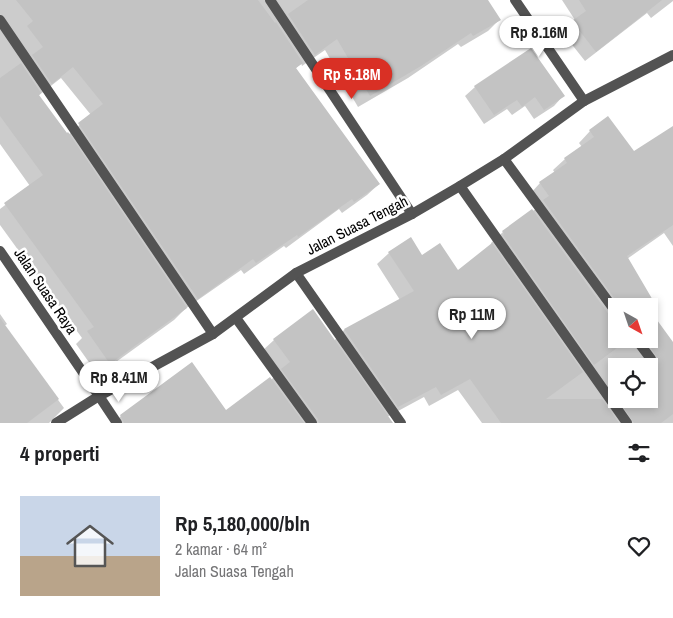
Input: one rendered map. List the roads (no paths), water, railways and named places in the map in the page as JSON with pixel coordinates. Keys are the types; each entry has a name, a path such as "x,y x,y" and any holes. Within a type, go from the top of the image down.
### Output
{"street":[{"path":"270,0 412,214"},
{"path":"515,0 584,101"},
{"path":"0,20 213,334"},
{"name":"Jalan Suasa Tengah","path":"56,423 99,396 213,334 296,273 412,214 460,186 504,159 584,101 671,60"},
{"path":"504,159 608,301"},
{"path":"460,186 627,423"},
{"name":"Jalan Suasa Raya","path":"0,251 117,423"},
{"path":"296,273 401,423"},
{"path":"236,318 312,423"}]}
